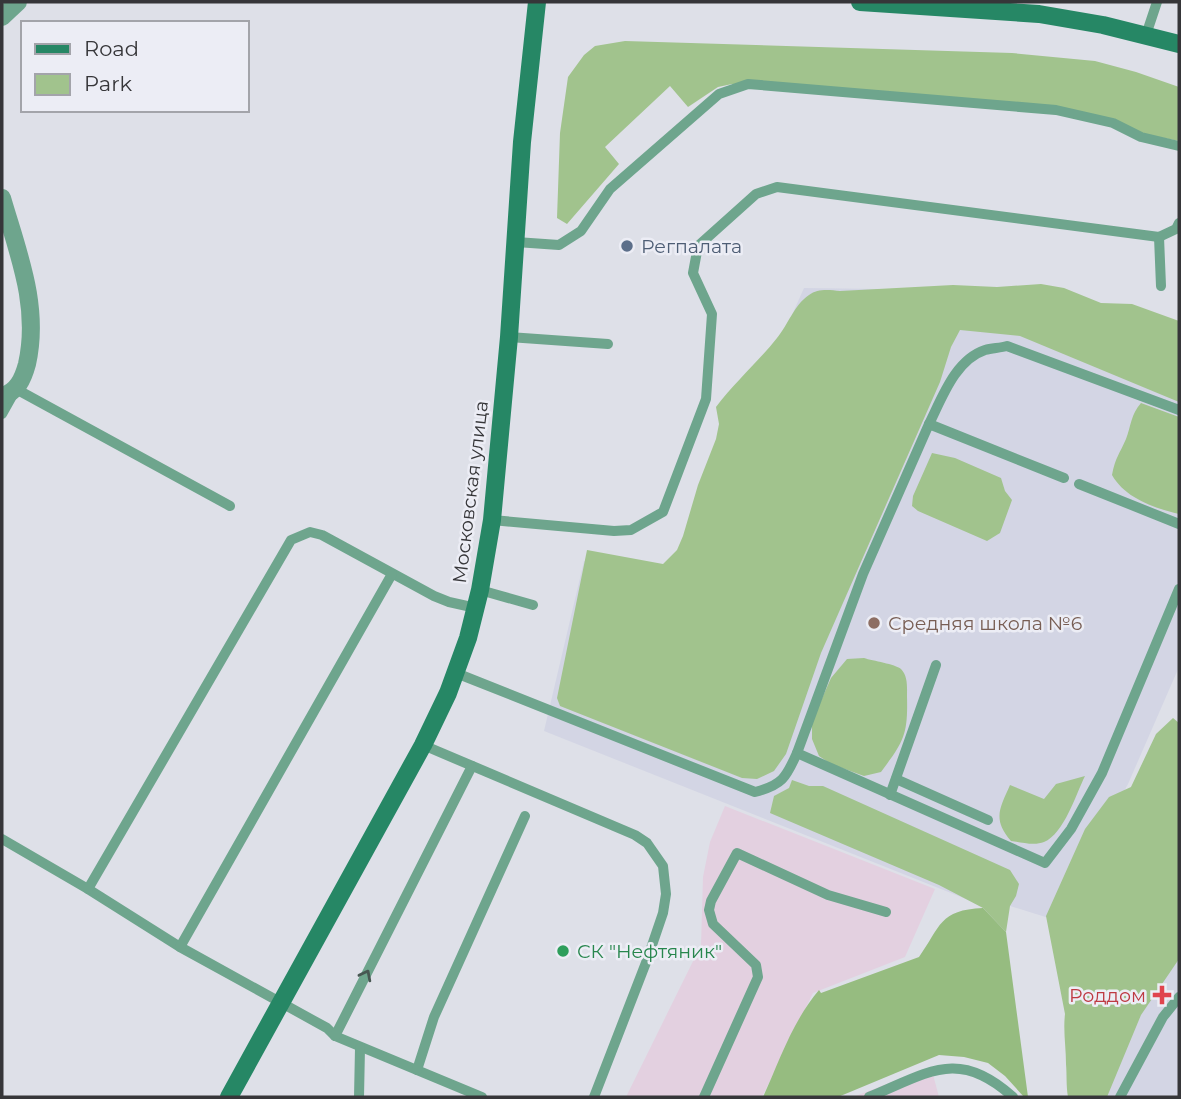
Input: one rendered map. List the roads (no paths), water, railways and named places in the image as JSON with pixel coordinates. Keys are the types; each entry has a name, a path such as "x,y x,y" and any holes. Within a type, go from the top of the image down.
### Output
{"main road":[{"name":"Московская улица","path":"229,1097 423,745 456,673 478,599 492,520 509,337 522,142 537,2"},
{"path":"860,2 1039,15 1103,25 1179,44"}],"street":[{"path":"2,17 18,2"},
{"path":"2,198 28,285 33,321 25,373 6,399"}],"lane":[{"path":"1146,35 1157,2"},
{"path":"516,242 559,245 581,231 610,189 719,94 748,85 1056,110 1113,123 1141,136 1179,146"},
{"path":"492,520 614,531 631,530 663,512 706,399 712,314 693,273 698,246 756,194 778,187 1159,237 1176,229 1179,223"},
{"path":"1159,237 1161,286"},
{"path":"509,337 608,344"},
{"path":"456,673 755,792 773,787 789,772 863,574 929,424 963,363 984,350 1007,346 1179,410"},
{"path":"6,399 230,506"},
{"path":"929,424 1065,478"},
{"path":"1079,484 1179,524"},
{"path":"88,889 291,540 310,532 322,535 449,603 478,599 533,605"},
{"path":"180,947 392,574"},
{"path":"797,753 1045,863 1071,829 1102,773 1179,589"},
{"path":"890,795 936,665"},
{"path":"423,745 635,835 647,843 663,866 666,894 663,913 594,1097"},
{"path":"335,1036 472,766"},
{"path":"896,779 988,820"},
{"path":"417,1070 434,1017 526,816"},
{"path":"2,839 180,947 327,1028 335,1036 482,1097"},
{"path":"704,1097 758,977 756,965 713,923 709,910 711,901 737,853 828,895 886,912"},
{"path":"1120,1097 1163,1017 1179,997"},
{"path":"359,1097 360,1048"},
{"path":"869,1097 938,1068 965,1068 989,1079 1013,1097"}],"place":[{"name":"Регпалата","path":"627,246"},
{"name":"Средняя школа №6","path":"874,623"},
{"name":"СК \"Нефтяник\"","path":"563,951"},
{"name":"Роддом","path":"1162,995"}]}
